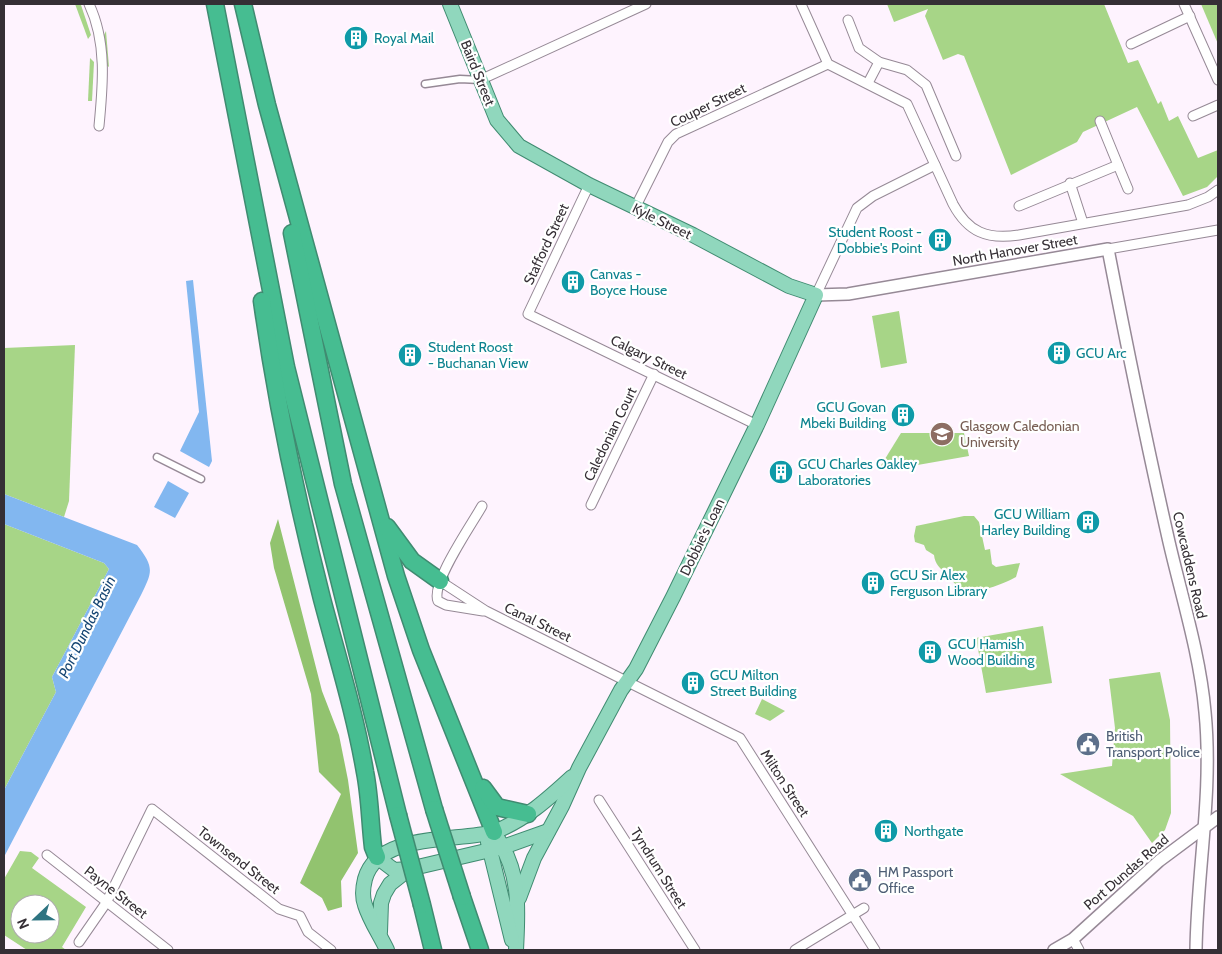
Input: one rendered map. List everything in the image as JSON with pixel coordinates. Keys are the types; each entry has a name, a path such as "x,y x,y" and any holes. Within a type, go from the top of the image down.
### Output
{"highway":[{"path":"217,4 241,143 286,367 433,950"},
{"path":"242,4 267,105 379,515 414,632 469,768 491,833"},
{"path":"250,4 267,105 343,484 434,808 480,950"},
{"path":"241,143 271,364 312,554 366,772 375,852"},
{"path":"379,515 412,561 440,581"},
{"path":"469,768 491,802 497,807 528,814"}],"main road":[{"name":"Baird Street","path":"450,4 486,77 497,120 511,139"},
{"name":"Kyle Street","path":"511,139 534,157 789,286 816,296"},
{"name":"Dobbie's Loan","path":"518,898 577,773 656,630 757,425 816,296"},
{"name":"Dobbie's Loan","path":"491,833 528,814 552,796 577,773"},
{"path":"375,852 394,870 409,869 503,846 548,831"},
{"path":"375,852 401,846 491,833"},
{"name":"Dobbie's Loan","path":"491,833 503,846 518,898 515,950"},
{"name":"Dobbie's Loan","path":"491,833 488,850 515,950"},
{"path":"375,852 367,872 363,892 364,905 386,950"},
{"path":"380,935 381,904 384,894 390,884 409,869"}],"street":[{"path":"89,4 98,25 102,48 99,126"},
{"path":"425,84 486,77 646,4"},
{"path":"801,4 828,64 868,82 907,104 957,212 967,225 975,230 992,236 1008,237 1188,205 1208,197 1218,190"},
{"path":"1184,4 1218,80"},
{"path":"1131,44 1190,16"},
{"path":"848,20 859,48 879,62 907,70 926,85 956,156"},
{"path":"868,82 879,62"},
{"name":"Couper Street","path":"635,208 668,142 676,134 828,64"},
{"path":"1193,116 1218,105"},
{"path":"1100,121 1128,188"},
{"path":"816,296 857,208 873,196 935,165"},
{"path":"1019,206 1070,183 1118,165"},
{"path":"1070,183 1083,224"},
{"name":"Stafford Street","path":"528,314 589,185"},
{"name":"North Hanover Street","path":"816,296 848,294 1218,230"},
{"name":"Cowcaddens Road","path":"1108,249 1149,451 1200,672 1208,758 1205,826 1197,900 1196,950"},
{"name":"Calgary Street","path":"528,314 757,425"},
{"name":"Caledonian Court","path":"591,505 654,374"},
{"path":"157,457 201,479"},
{"path":"482,506 440,581 436,596 438,602 446,605 486,611"},
{"name":"Canal Street","path":"440,581 486,611 627,681"},
{"name":"Milton Street","path":"627,681 740,738 875,950"},
{"name":"Tyndrum Street","path":"599,800 695,950"},
{"name":"Townsend Street","path":"106,903 152,809 279,909 300,916 308,932 330,950"},
{"name":"Port Dundas Road","path":"1054,950 1072,938 1159,861 1218,817"},
{"name":"Payne Street","path":"47,855 168,950"},
{"path":"79,942 106,903"},
{"path":"795,950 864,908"},
{"path":"1072,938 1079,950"}],"green space":[{"path":"75,4 81,5 91,35 88,39"},
{"path":"887,4 1104,4 1128,63 1138,60 1158,104 1161,101 1169,121 1178,116 1198,158 1218,150 1218,176 1207,187 1183,196 1137,107 1083,132 1077,142 1011,175 964,56 958,54 943,60 925,16 928,9 894,22"},
{"path":"1201,4 1218,4 1218,44"},
{"path":"106,31 109,67 105,64 103,37"},
{"path":"90,58 94,62 92,101 88,101"},
{"path":"899,311 907,363 881,368 872,316"},
{"path":"75,345 69,501 64,517 4,494 4,348"},
{"path":"901,433 964,433 969,456 889,470 880,467"},
{"path":"964,516 974,516 979,522 985,550 990,549 992,564 996,567 1020,563 1016,577 978,591 964,591 940,568 935,561 934,555 926,550 924,545 915,542 916,526"},
{"path":"278,519 322,691 339,735 348,780 358,853 341,881 342,907 328,911 322,898 300,883 341,794 319,772 311,694 274,568 270,543"},
{"path":"4,524 104,563 109,569 52,677 56,692 4,790"},
{"path":"1043,626 1052,683 986,693 976,638"},
{"path":"1160,672 1170,720 1171,813 1165,830 1152,843 1133,816 1060,774 1112,766 1115,728 1109,679"},
{"path":"762,699 785,711 770,721 755,714"},
{"path":"20,851 31,852 39,858 32,868 86,907 62,947 66,950 27,950 18,944 60,944 60,894 10,894 10,939 4,935 4,879"}],"water":[{"path":"193,280 212,461 209,467 180,451 199,412 186,281"},
{"path":"168,481 189,493 175,518 154,507"},
{"name":"Port Dundas Basin","path":"4,494 137,545 149,564 150,569 148,580 141,595 4,857 4,790 56,692 52,677 109,569 104,563 4,524"}],"place":[{"name":"Royal Mail","path":"356,38"},
{"name":"Student Roost - Dobbie's Point","path":"940,240"},
{"name":"Canvas - Boyce House","path":"573,282"},
{"name":"GCU Arc","path":"1059,353"},
{"name":"Student Roost - Buchanan View","path":"410,355"},
{"name":"GCU Govan Mbeki Building","path":"903,415"},
{"name":"Glasgow Caledonian University","path":"942,434"},
{"name":"GCU Charles Oakley Laboratories","path":"781,472"},
{"name":"GCU William Harley Building","path":"1088,522"},
{"name":"GCU Sir Alex Ferguson Library","path":"873,583"},
{"name":"GCU Hamish Wood Building","path":"930,652"},
{"name":"GCU Milton Street Building","path":"693,683"},
{"name":"British Transport Police","path":"1088,744"},
{"name":"Northgate","path":"886,831"},
{"name":"HM Passport Office","path":"860,880"}]}
